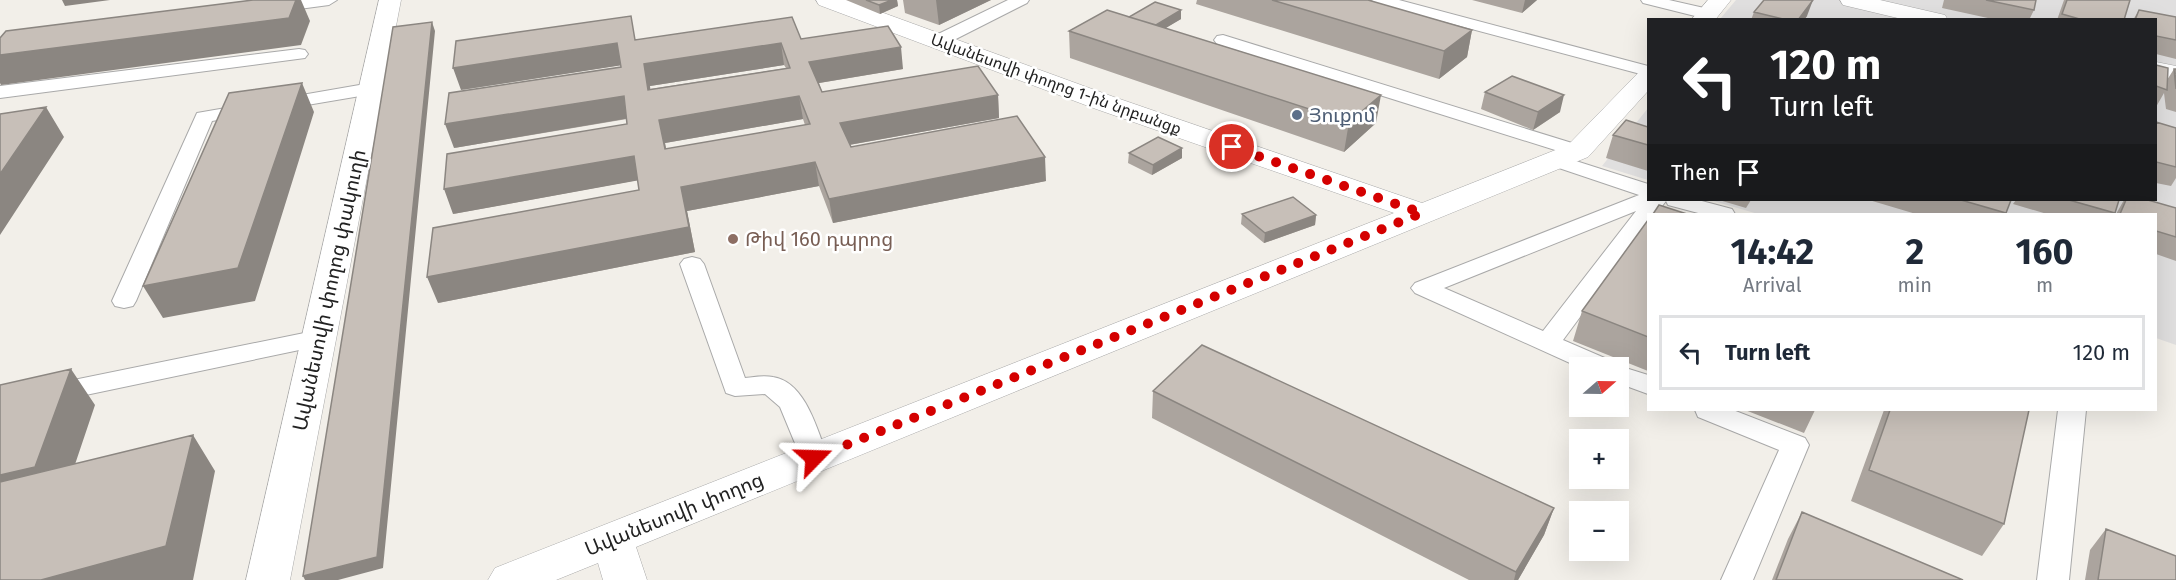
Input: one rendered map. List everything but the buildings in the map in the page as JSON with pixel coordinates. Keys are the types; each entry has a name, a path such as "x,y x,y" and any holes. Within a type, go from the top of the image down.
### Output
{"street":[{"name":"Ավանեսովի փողոց փակուղի","path":"268,580 390,0"},
{"name":"Ավանեսովի փողոց 1-ին նրբանցք","path":"827,0 1116,107 1422,213"},
{"path":"1851,0 1928,18"},
{"path":"2157,69 2176,73"},
{"name":"Ավանեսովի փողոց","path":"510,580 1566,155 1647,78"},
{"path":"612,539 625,580"}],"lane":[{"path":"247,11 329,0"},
{"path":"938,41 1021,0"},
{"path":"1380,0 1647,71"},
{"path":"1649,0 1710,11"},
{"path":"1223,40 1566,155 1647,191"},
{"path":"0,92 300,54"},
{"path":"124,301 204,117 371,89"},
{"path":"1546,344 1655,201"},
{"path":"1679,201 1721,213"},
{"path":"1578,357 1423,288 1646,214"},
{"path":"692,264 735,387 771,385 792,402 814,458"},
{"path":"0,404 319,338"},
{"path":"1629,377 1647,385"},
{"path":"1710,411 1795,445 1737,580"},
{"path":"2053,580 2072,411"}],"shaded area":[{"path":"1736,0 2176,0 2176,345 2157,338 2157,213 1755,213 1713,201 2157,201 2157,18 1721,18"},
{"path":"1647,109 1647,180 1602,166"}],"place":[{"name":"Յուքոմ","path":"1297,115"},
{"name":"Թիվ 160 դպրոց","path":"733,239"}],"route":[{"path":"814,458 1422,213 1232,147"}]}
